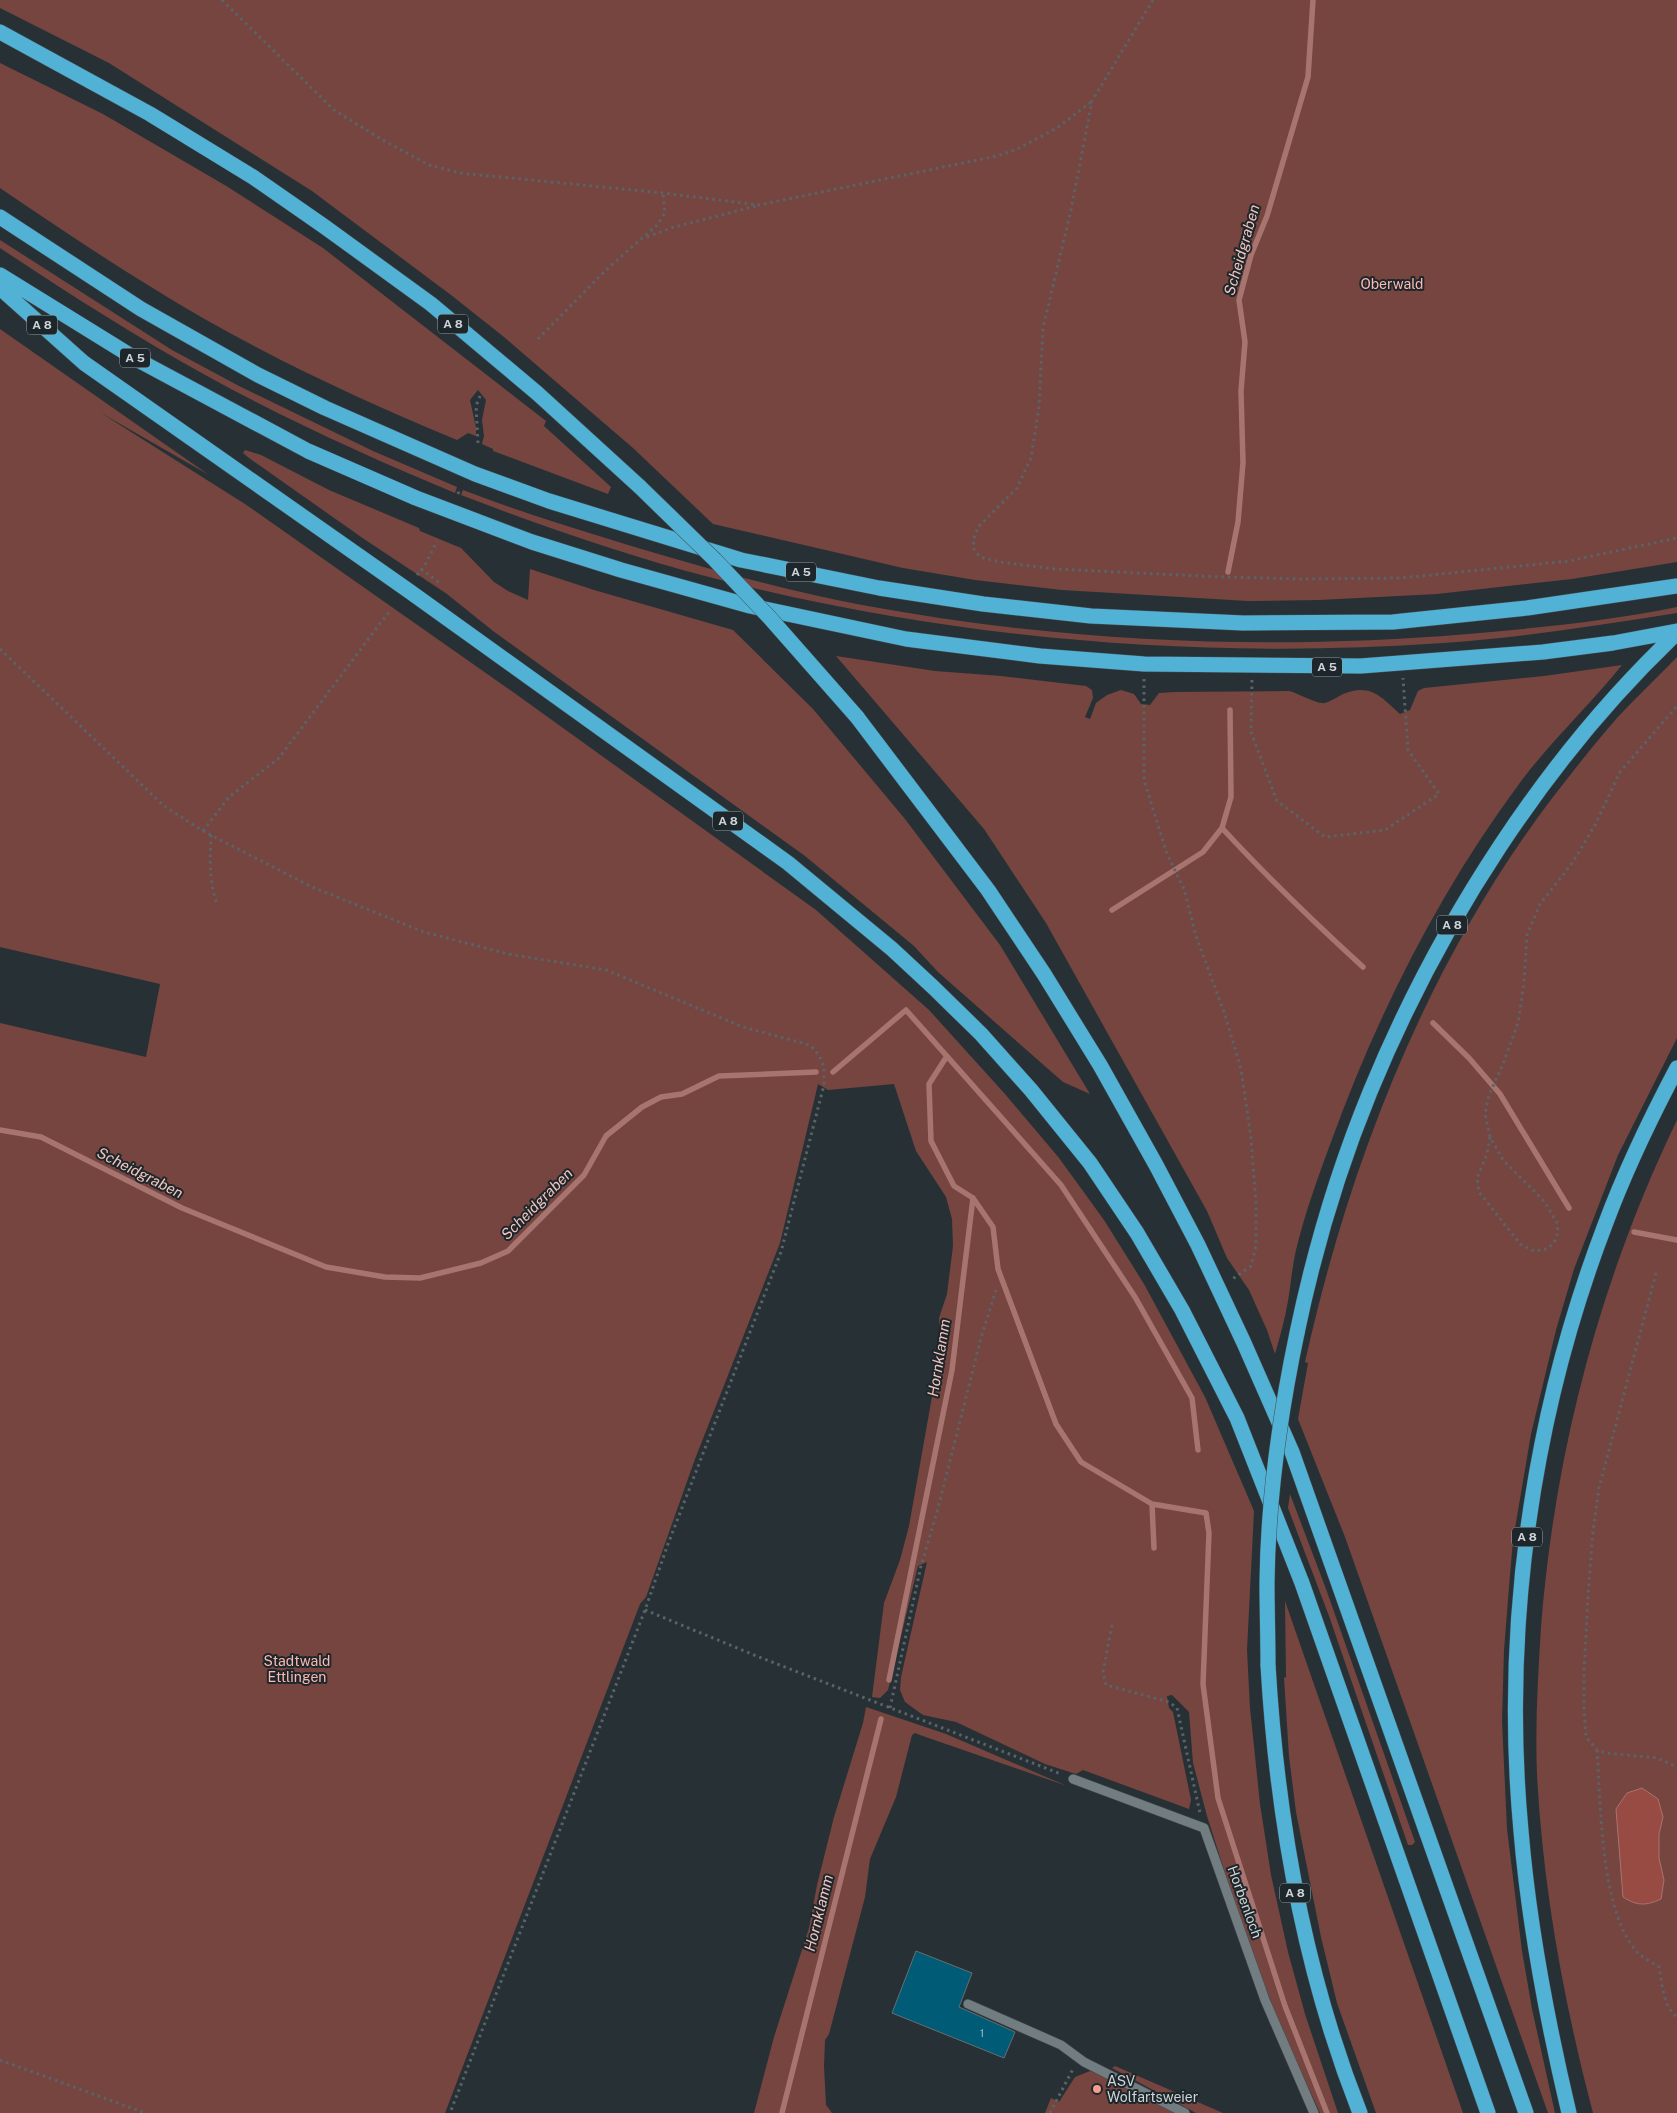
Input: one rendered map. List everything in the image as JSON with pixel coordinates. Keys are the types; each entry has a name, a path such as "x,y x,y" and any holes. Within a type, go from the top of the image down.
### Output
{"highway":[{"name":"A 8","path":"0,32 150,114 253,177 431,304 537,393 640,487 728,574 857,717 988,890 1044,974 1100,1066 1156,1165 1218,1289 1292,1452 1526,2113"},
{"name":"A 5","path":"0,217 66,262 193,339 258,376 326,408 475,474 549,501 741,560 879,588 983,604 1091,616 1243,623 1393,622 1528,608 1677,586"},
{"name":"A 5","path":"0,275 136,360 308,451 416,498 532,542 620,570 750,606 906,639 1040,656 1144,664 1252,667 1361,666 1543,652 1677,632"},
{"name":"A 8","path":"0,288 84,363 409,591 788,863 892,949 934,988 981,1034 1031,1090 1090,1163 1136,1233 1182,1310 1237,1418 1302,1583 1488,2113"},
{"name":"A 8","path":"1360,2113 1329,2024 1294,1888 1282,1816 1268,1665 1267,1580 1270,1518 1283,1400 1307,1284 1342,1168 1369,1093 1396,1032 1439,948 1485,869 1518,819 1573,746 1606,707 1655,653 1677,632"},
{"name":"A 8","path":"1568,2113 1549,2029 1531,1924 1520,1830 1516,1734 1516,1666 1521,1592 1528,1532 1542,1447 1570,1330 1604,1226 1635,1153 1677,1068"}],"lane":[{"path":"1073,1779 1204,1828"},
{"name":"Horbenloch","path":"1204,1828 1265,2000 1314,2113"},
{"path":"968,2004 1061,2045 1079,2058 1185,2113"}],"path":[{"path":"222,0 334,110 381,139 429,165 460,173 663,193 759,205"},
{"path":"1153,0 1092,102 1072,210 1043,328 1039,407 1031,458 1017,488 978,527 973,548 980,557 1000,562 1055,569 1230,578 1401,578 1569,561 1677,538"},
{"path":"645,238 671,228 759,205 997,156 1018,148 1057,128 1092,102"},
{"path":"538,339 606,270 657,226 665,213 663,193"},
{"path":"478,443 476,406 480,396"},
{"path":"458,494 460,488"},
{"path":"417,575 421,568 426,565 437,541"},
{"path":"421,568 441,584"},
{"path":"202,831 229,797 279,758 391,609"},
{"path":"0,649 164,806 202,831 312,887 424,932 508,954 606,970 743,1027 810,1045 819,1055 824,1067 824,1085 781,1252 668,1544 645,1610 450,2113"},
{"path":"1252,667 1251,732 1277,801 1325,837 1384,830 1438,794 1408,750 1404,710 1403,663"},
{"path":"1144,664 1144,780 1167,854 1184,889 1196,936 1225,1016 1241,1069 1250,1138 1256,1204 1256,1246 1251,1266 1218,1289"},
{"path":"1490,1137 1487,1154 1477,1178 1479,1192 1520,1244 1534,1251 1547,1249 1554,1243 1558,1232 1557,1223 1544,1201 1503,1160 1490,1137 1485,1114 1489,1095 1518,1023 1528,935 1540,904 1573,862 1595,825 1620,772 1677,706"},
{"path":"210,835 210,864 213,892 217,904"},
{"path":"1656,1273 1599,1488 1593,1532 1584,1673 1584,1708 1586,1737 1597,1750 1606,1753 1657,1758 1677,1767"},
{"path":"890,1708 921,1566 996,1290"},
{"path":"645,1610 1073,1779"},
{"path":"1112,1625 1103,1672 1106,1685 1169,1702 1177,1708 1204,1828"},
{"path":"1597,1750 1607,1880 1621,1928 1639,1954 1659,1967 1664,1994 1673,2014 1677,2017"},
{"path":"1050,2113 1079,2058"},
{"path":"0,2060 145,2113"}],"green space":[{"name":"Oberwald","path":"0,0 1677,0 1677,562 1572,579 1437,594 1319,600 1248,601 1062,590 975,580 903,568 713,524 633,448 504,337 312,191 109,63 0,8"},
{"path":"0,63 103,114 228,187 323,248 546,421 544,426 611,487 608,494 493,451 493,449 482,444 484,436 482,420 486,400 478,390 470,400 476,436 468,433 457,440 360,398 201,317 99,254 0,188"},
{"path":"0,240 172,350 239,386 373,451 457,487 455,493 330,438 207,376 128,330 0,248"},
{"name":"Stadtwald Ettlingen","path":"0,329 209,475 101,413 245,504 513,692 816,910 929,1010 1005,1094 1059,1158 1104,1220 1144,1284 1205,1397 1254,1511 1247,1650 1250,1708 1260,1804 1271,1875 1288,1952 1305,2014 1338,2113 1320,2113 1281,2028 1243,1930 1207,1816 1193,1763 1189,1712 1172,1695 1167,1696 1169,1708 1173,1712 1191,1800 1189,1809 1083,1770 1076,1774 1045,1764 956,1722 923,1715 905,1702 900,1690 901,1677 927,1562 918,1566 888,1690 880,1698 872,1697 884,1603 900,1560 909,1526 941,1348 939,1318 947,1294 953,1246 952,1219 946,1197 916,1151 894,1084 828,1090 818,1084 780,1243 695,1459 646,1597 640,1604 445,2113 0,2113 0,1023 146,1057 160,984 0,947"},
{"path":"245,450 261,455 329,490 461,548 494,582 528,600 530,569 594,590 733,630 813,709 905,819 1000,945 1090,1094 1063,1082 938,972 914,946 805,856 493,631 447,594 364,539 249,458 243,453"},
{"path":"463,490 524,512 628,545 774,585 862,605 1012,628 1164,640 1316,642 1392,639 1520,629 1599,620 1677,607 1677,613 1502,638 1351,648 1258,649 1073,640 981,630 890,616 799,598 709,577 615,550 553,529 461,495"},
{"path":"836,656 935,671 1001,676 1086,686 1092,690 1093,698 1085,717 1090,719 1096,703 1107,695 1121,690 1134,694 1141,704 1150,705 1159,693 1289,691 1313,701 1325,703 1343,694 1361,690 1381,697 1400,714 1410,710 1418,691 1424,688 1544,676 1622,665 1519,784 1462,868 1412,956 1349,1095 1303,1222 1293,1263 1287,1308 1275,1354 1267,1330 1249,1290 1227,1258 1207,1211 1046,923 984,829"},
{"path":"1677,657 1677,1038 1618,1155 1574,1269 1556,1330 1531,1434 1513,1540 1504,1650 1502,1721 1507,1829 1522,1951 1532,2009 1555,2113 1548,2113 1345,1537 1298,1419 1308,1363 1305,1362 1323,1287 1345,1212 1370,1138 1399,1066 1431,995 1467,927 1508,861 1553,797 1617,718"},
{"path":"1677,1120 1677,2113 1593,2113 1564,1988 1544,1860 1536,1756 1541,1627 1557,1496 1585,1367 1625,1242"},
{"path":"1290,1494 1326,1589 1415,1842 1412,1845 1408,1845 1329,1616 1288,1508"},
{"path":"1285,1601 1463,2113 1376,2113 1337,2003 1321,1937 1296,1812 1289,1756 1284,1678 1286,1677"},
{"path":"866,1707 946,1734 1067,1786 915,1733 912,1735 896,1797 870,1859 865,1897 829,2034 825,2040 826,2105 832,2113 754,2113 774,2037 809,1928 817,1885 834,1817 863,1723"},
{"path":"1115,2066 1223,2113 1196,2113 1112,2068"},
{"name":"ASV Wolfartsweier","path":"1090,2071 1176,2113 1045,2113 1051,2098 1059,2102 1075,2077"}],"shaded area":[{"path":"1642,1788 1658,1799 1663,1817 1659,1834 1659,1858 1664,1880 1661,1899 1642,1904 1623,1897 1616,1809 1627,1793"}],"building":[{"path":"916,1951 972,1973 959,2007 1015,2032 1004,2058 892,2013"}],"waterway":[{"name":"Scheidgraben","path":"1228,572 1238,522 1243,463 1241,391 1245,342 1239,300 1251,255 1267,216 1308,77 1313,0"},
{"name":"Scheidgraben","path":"1112,910 1203,852 1222,828 1231,797 1230,710"},
{"path":"1222,828 1291,899 1363,967"},
{"path":"833,1072 906,1010 1061,1185 1135,1297 1192,1398 1198,1450"},
{"path":"1433,1023 1469,1058 1500,1094 1569,1208"},
{"name":"Hornklamm","path":"889,1680 952,1370 973,1198 954,1186 931,1141 929,1084 947,1056"},
{"name":"Scheidgraben","path":"0,1130 41,1137 182,1208 326,1267 385,1277 420,1278 481,1263 508,1251 584,1175 606,1136 642,1107 661,1097 682,1094 719,1076 816,1072"},
{"path":"973,1198 993,1227 998,1269 1056,1424 1081,1462 1152,1504 1154,1548"},
{"path":"1634,1232 1677,1240"},
{"path":"1152,1504 1206,1513 1209,1533 1203,1684 1218,1798 1285,2006 1327,2113"},
{"name":"Hornklamm","path":"782,2113 881,1719"}],"place":[{"name":"ASV Wolfartsweier","path":"1097,2089"}]}
